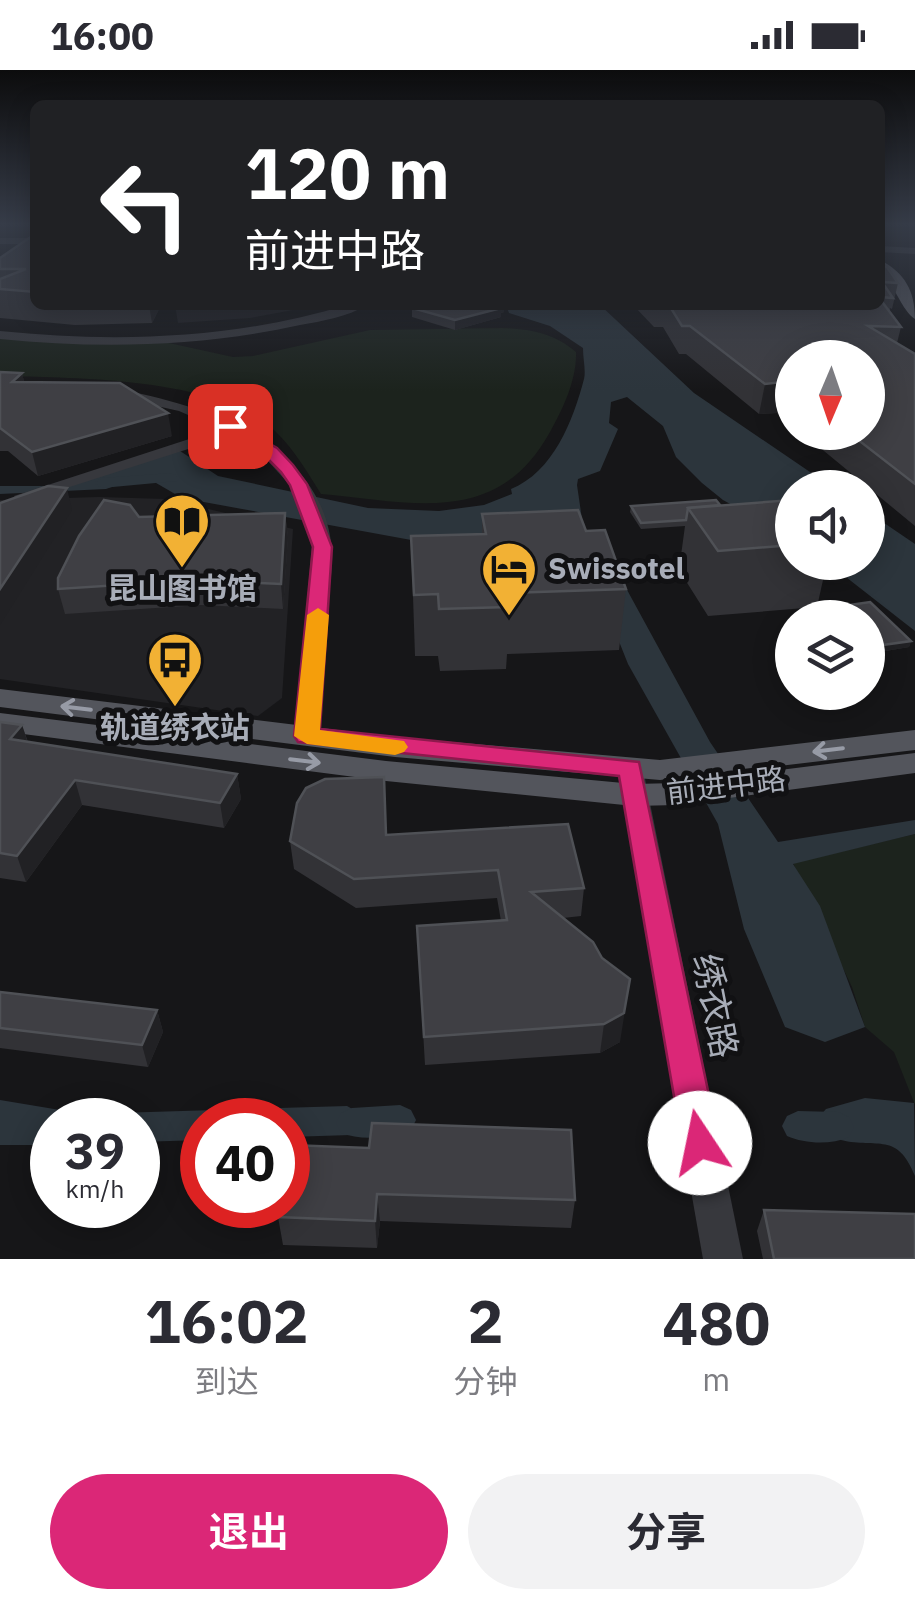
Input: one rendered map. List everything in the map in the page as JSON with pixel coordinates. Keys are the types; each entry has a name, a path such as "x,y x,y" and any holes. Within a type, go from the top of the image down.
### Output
{"main road":[{"path":"898,280 915,314"},
{"name":"前进中路","path":"0,698 650,782"},
{"name":"前进中路","path":"0,722 386,771 650,782 751,771 915,763"},
{"name":"前进中路","path":"751,771 915,740"}],"street":[{"path":"0,336 32,340 146,340 260,328 338,310"},
{"path":"93,390 184,407 235,429 271,452 298,484 322,547 307,736"},
{"path":"10,500 235,429"},
{"name":"绣衣路","path":"650,782 723,1259"}],"shaded area":[{"path":"508,310 605,310 694,393 807,470 775,470 775,529 723,500 702,483 676,457 663,426 627,397 611,402 609,423 618,429 600,471 578,479 577,485 583,526 614,566 710,742 778,842 915,820 915,834 793,864 820,906 865,1027 825,1042 785,1027 744,929 718,824 628,664 597,586 444,546 182,498 144,476 106,489 0,494 0,486 57,486 177,449 218,476 368,508 439,511 484,505 512,494 511,489 539,471 567,428 585,376 583,348 550,326"},
{"path":"502,328 541,333 576,352 572,383 555,423 529,463 505,483 478,496 450,502 321,494 275,431 250,413 219,400 144,384 0,376 0,337 169,343 233,357 370,330"},
{"path":"166,499 293,529 282,698 258,716 0,679 0,500"},
{"path":"885,524 915,544 915,631 885,608 885,600 875,600 850,580 885,580"},
{"path":"915,834 915,1105 894,1052 865,1027 852,987 793,863"},
{"path":"865,1098 914,1103 915,1176 893,1147 841,1140 811,1126 826,1109"},
{"path":"0,1100 30,1105 30,1145 0,1145"},
{"path":"347,1106 376,1122 351,1135 310,1136 310,1107"},
{"path":"180,1111 180,1141 160,1141 160,1112"}],"building":[{"path":"0,280 30,280 30,292 0,289"},
{"path":"885,306 901,327 868,326 915,354 915,484 871,450 885,450 885,340 775,340 775,383 765,384 690,326 682,326 672,310 885,310"},
{"path":"419,310 493,310 455,320"},
{"path":"0,372 22,373 12,382 120,383 168,413 32,452 0,428"},
{"path":"48,486 67,488 0,589 0,503"},
{"name":"昆山图书馆","path":"104,500 130,505 139,517 285,513 281,584 197,580 58,589 58,578 79,536"},
{"path":"716,500 720,505 688,508 686,520 641,523 631,506"},
{"path":"775,501 775,546 718,551 688,508"},
{"path":"578,510 586,531 605,530 626,589 506,593 508,607 439,609 438,594 414,595 411,536 486,534 482,514"},
{"path":"885,616 911,641 885,645"},
{"path":"0,722 22,725 10,739 237,774 220,803 75,780 17,856 0,853"},
{"path":"384,777 386,835 568,824 584,888 531,892 593,942 602,958 630,979 624,1013 604,1024 424,1037 417,926 507,920 498,870 354,879 290,841 297,803 306,788 325,779"},
{"path":"0,992 157,1010 142,1045 0,1028"},
{"path":"372,1123 571,1130 575,1200 377,1194 375,1221 310,1218 310,1146 369,1148"},
{"path":"764,1210 915,1214 915,1259 774,1259"}],"waterway":[{"path":"102,483 172,478"},
{"path":"352,1123 400,1120"},
{"path":"798,1126 838,1127"}],"slow traffic":[{"path":"318,615 307,736 395,747"}],"place":[{"name":"昆山图书馆","path":"182,570"},
{"name":"Swissotel","path":"509,618"},
{"name":"轨道绣衣站","path":"175,709"}],"route":[{"path":"230,426 271,452 287,468 298,484 322,547 307,736 630,768 700,1143"}]}
